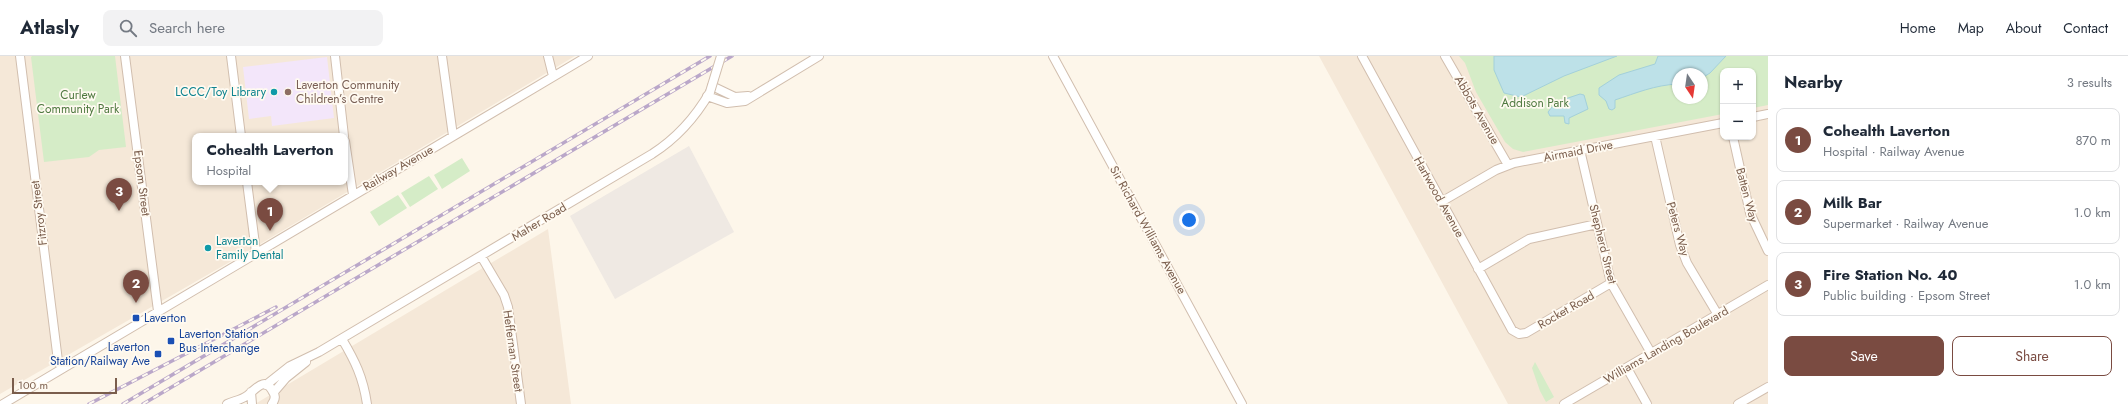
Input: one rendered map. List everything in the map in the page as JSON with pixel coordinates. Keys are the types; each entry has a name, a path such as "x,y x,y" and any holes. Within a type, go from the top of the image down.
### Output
{"street":[{"name":"Fitzroy Street","path":"20,56 58,361 62,369"},
{"name":"Epsom Street","path":"125,56 158,311"},
{"path":"231,56 241,133"},
{"path":"335,56 344,133"},
{"path":"442,56 453,136"},
{"path":"548,56 553,76"},
{"name":"Railway Avenue","path":"3,404 256,252 588,56"},
{"name":"Maher Road","path":"250,392 256,386 266,385 290,366 319,352 662,148 689,124 711,91 721,56"},
{"path":"711,91 724,102 734,103 747,100 819,56"},
{"name":"Sir Richard Williams Avenue","path":"1053,56 1242,404"},
{"name":"Hartwood Avenue","path":"1362,56 1510,327 1519,334"},
{"name":"Abbots Avenue","path":"1446,56 1508,165"},
{"path":"1756,116 1768,114"},
{"name":"Airmaid Drive","path":"1441,202 1508,165 1720,124"},
{"name":"Peters Way","path":"1655,136 1680,245 1687,263 1718,315"},
{"name":"Batten Way","path":"1734,140 1750,213 1768,251"},
{"name":"Shepherd Street","path":"1580,150 1611,283 1651,353"},
{"path":"348,164 352,195"},
{"path":"247,185 256,252"},
{"path":"1478,268 1529,239 1597,224"},
{"name":"Heffernan Street","path":"481,256 504,295 508,306 521,404"},
{"name":"Rocket Road","path":"1519,334 1526,334 1611,283"},
{"name":"Williams Landing Boulevard","path":"1564,404 1768,285"},
{"path":"342,338 357,364 364,384 367,404"},
{"name":"Maher Road","path":"275,400 286,378 319,352"},
{"path":"1627,368 1647,404"},
{"path":"266,385 275,400"},
{"path":"1738,404 1768,386"},
{"path":"227,404 247,396 250,392"},
{"path":"250,392 252,404"}],"shaded area":[{"path":"0,56 575,56 235,259 0,394"},
{"path":"1319,56 1768,56 1768,404 1508,404"},
{"name":"Laverton Community Children’s Centre","path":"327,57 334,118 272,126 271,116 249,119 243,67"},
{"path":"689,146 734,232 615,299 570,216"},
{"path":"548,229 571,404 255,404"}],"green space":[{"name":"Curlew Community Park","path":"32,56 115,56 126,147 99,150 89,157 44,162"},
{"name":"Addison Park","path":"1459,56 1768,56 1768,105 1756,107 1756,68 1720,68 1720,115 1523,152 1513,149 1505,142 1476,92 1465,63"},
{"path":"462,158 470,171 442,189 434,175"},
{"path":"429,176 438,189 410,207 401,193"},
{"path":"398,195 407,208 379,226 370,212"},
{"path":"1535,362 1554,397 1546,402 1540,391 1532,368"}],"water":[{"path":"1494,56 1617,56 1564,76 1521,97 1504,93 1494,70"},
{"path":"1658,56 1726,56 1708,74 1708,68 1672,68 1672,85 1638,92 1615,100 1615,108 1612,110 1609,109 1606,101 1599,95 1599,88 1619,75 1655,64"},
{"path":"1580,94 1584,95 1588,109 1569,118 1569,124 1565,123 1564,116 1550,116 1548,112 1556,102"}],"railway":[{"path":"123,404 710,56"},
{"path":"143,404 732,56"},
{"path":"89,404 276,307"}],"place":[{"name":"LCCC/Toy Library","path":"274,92"},
{"name":"Laverton Community Children’s Centre","path":"288,92"},
{"name":"Fire Station No. 40","path":"119,211"},
{"name":"Cohealth Laverton","path":"270,231"},
{"name":"Laverton Family Dental","path":"208,248"},
{"name":"Milk Bar","path":"136,303"},
{"name":"Laverton","path":"136,318"},
{"name":"Laverton Station Bus Interchange","path":"171,341"},
{"name":"Laverton Station/Railway Ave","path":"158,354"}]}
